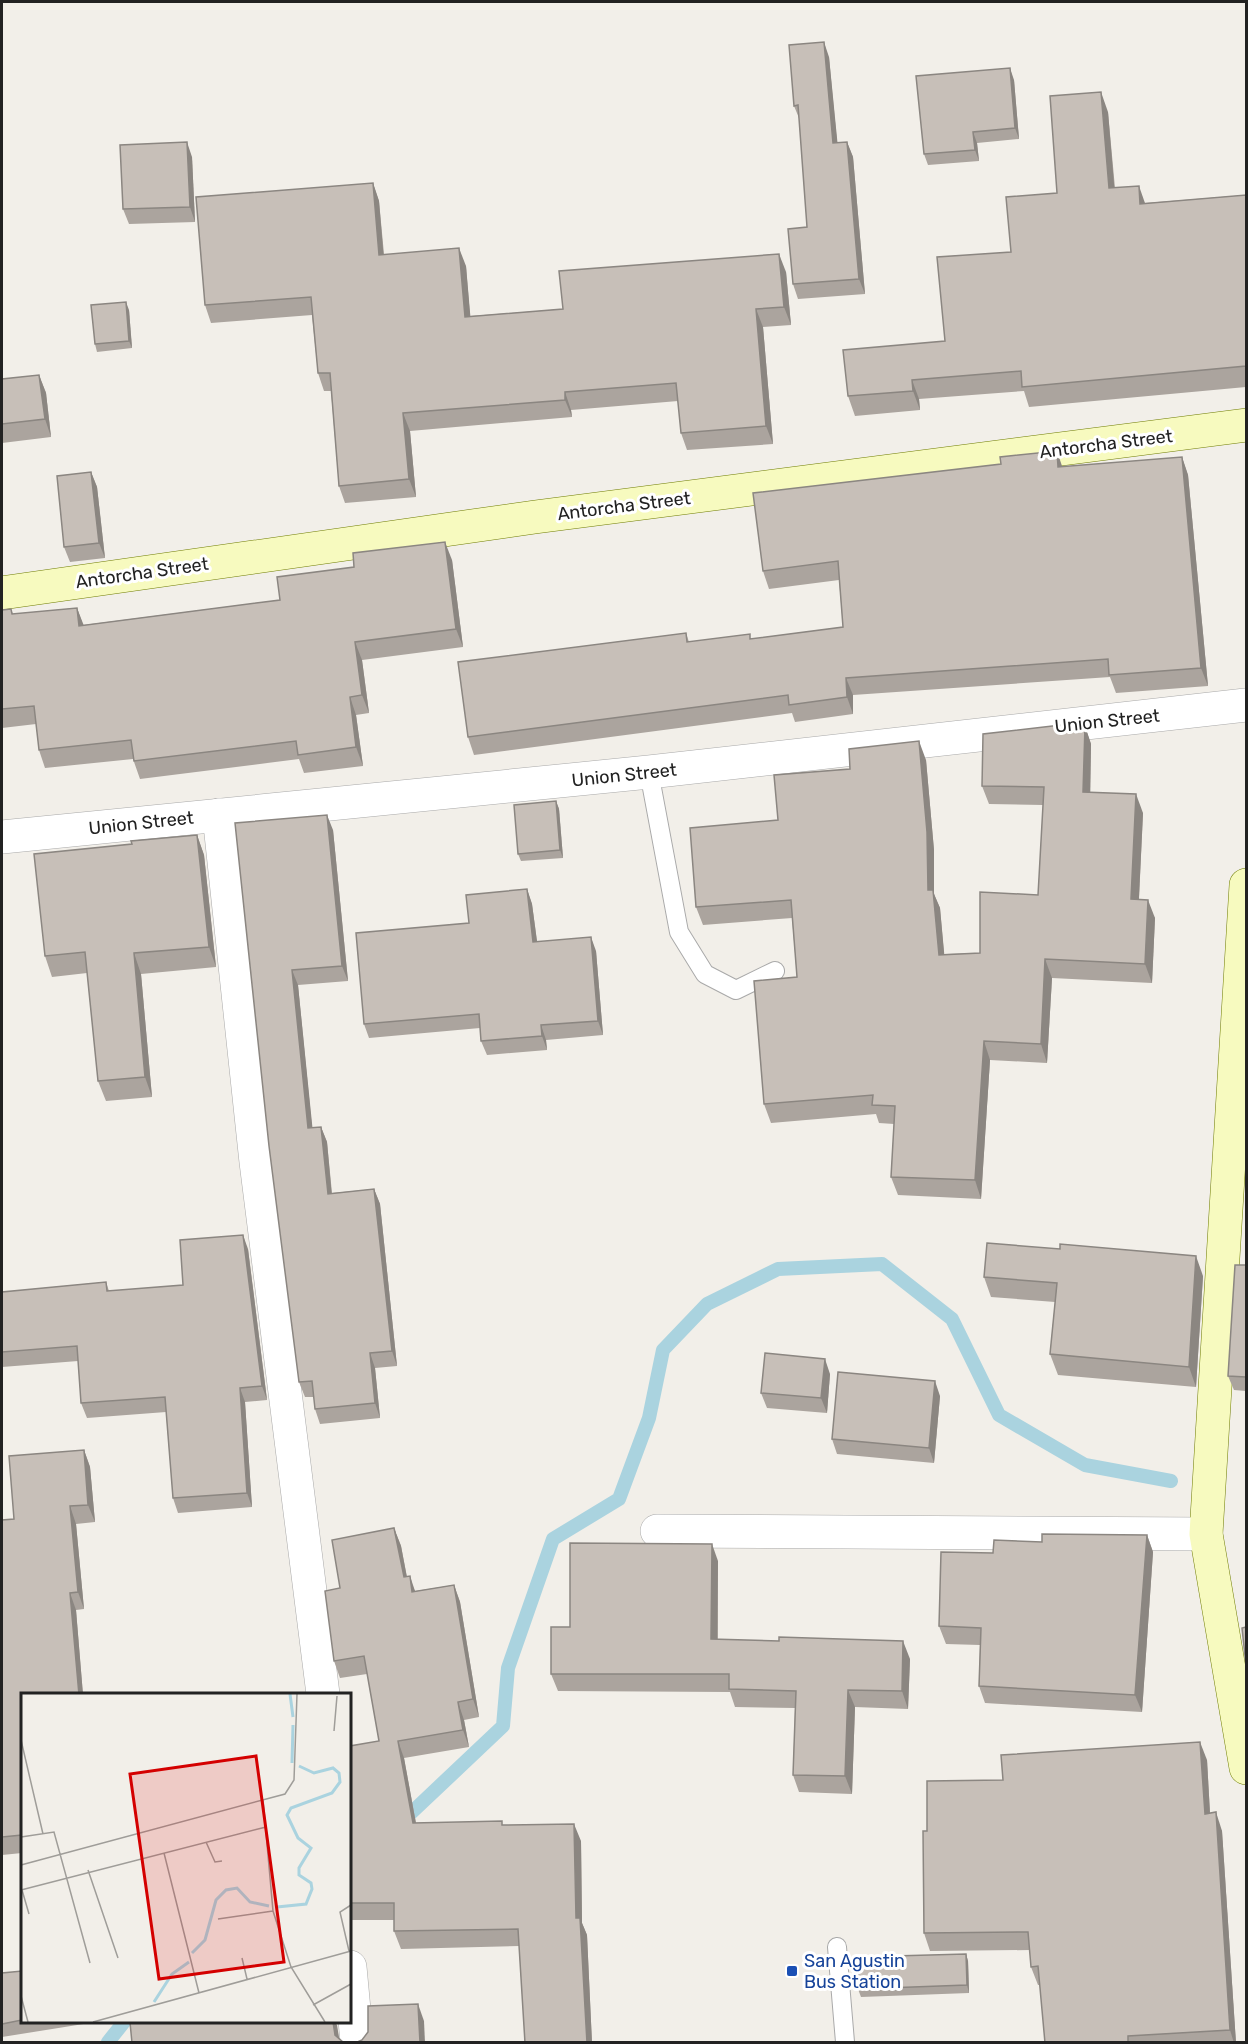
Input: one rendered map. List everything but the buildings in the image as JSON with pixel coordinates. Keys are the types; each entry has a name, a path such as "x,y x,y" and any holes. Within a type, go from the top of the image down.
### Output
{"main road":[{"name":"Antorcha Street","path":"2,592 535,517 1246,425"},
{"path":"1246,885 1206,1534 1246,1768"}],"street":[{"name":"Union Street","path":"2,837 649,772 1246,705"},
{"path":"219,814 256,1162 323,1693"},
{"path":"657,1531 1206,1534"},
{"path":"351,1978 357,2043"}],"lane":[{"path":"649,772 679,932 705,974 736,990 775,971"},
{"path":"837,1947 845,2043"}],"waterway":[{"path":"398,1818 411,1813 503,1726 508,1668 553,1539 619,1499 649,1418 663,1350 707,1304 778,1269 882,1264 952,1319 999,1415 1085,1465 1171,1481"},
{"path":"108,2042 123,2023"}],"place":[{"name":"San Agustin Bus Station","path":"792,1971"}]}
